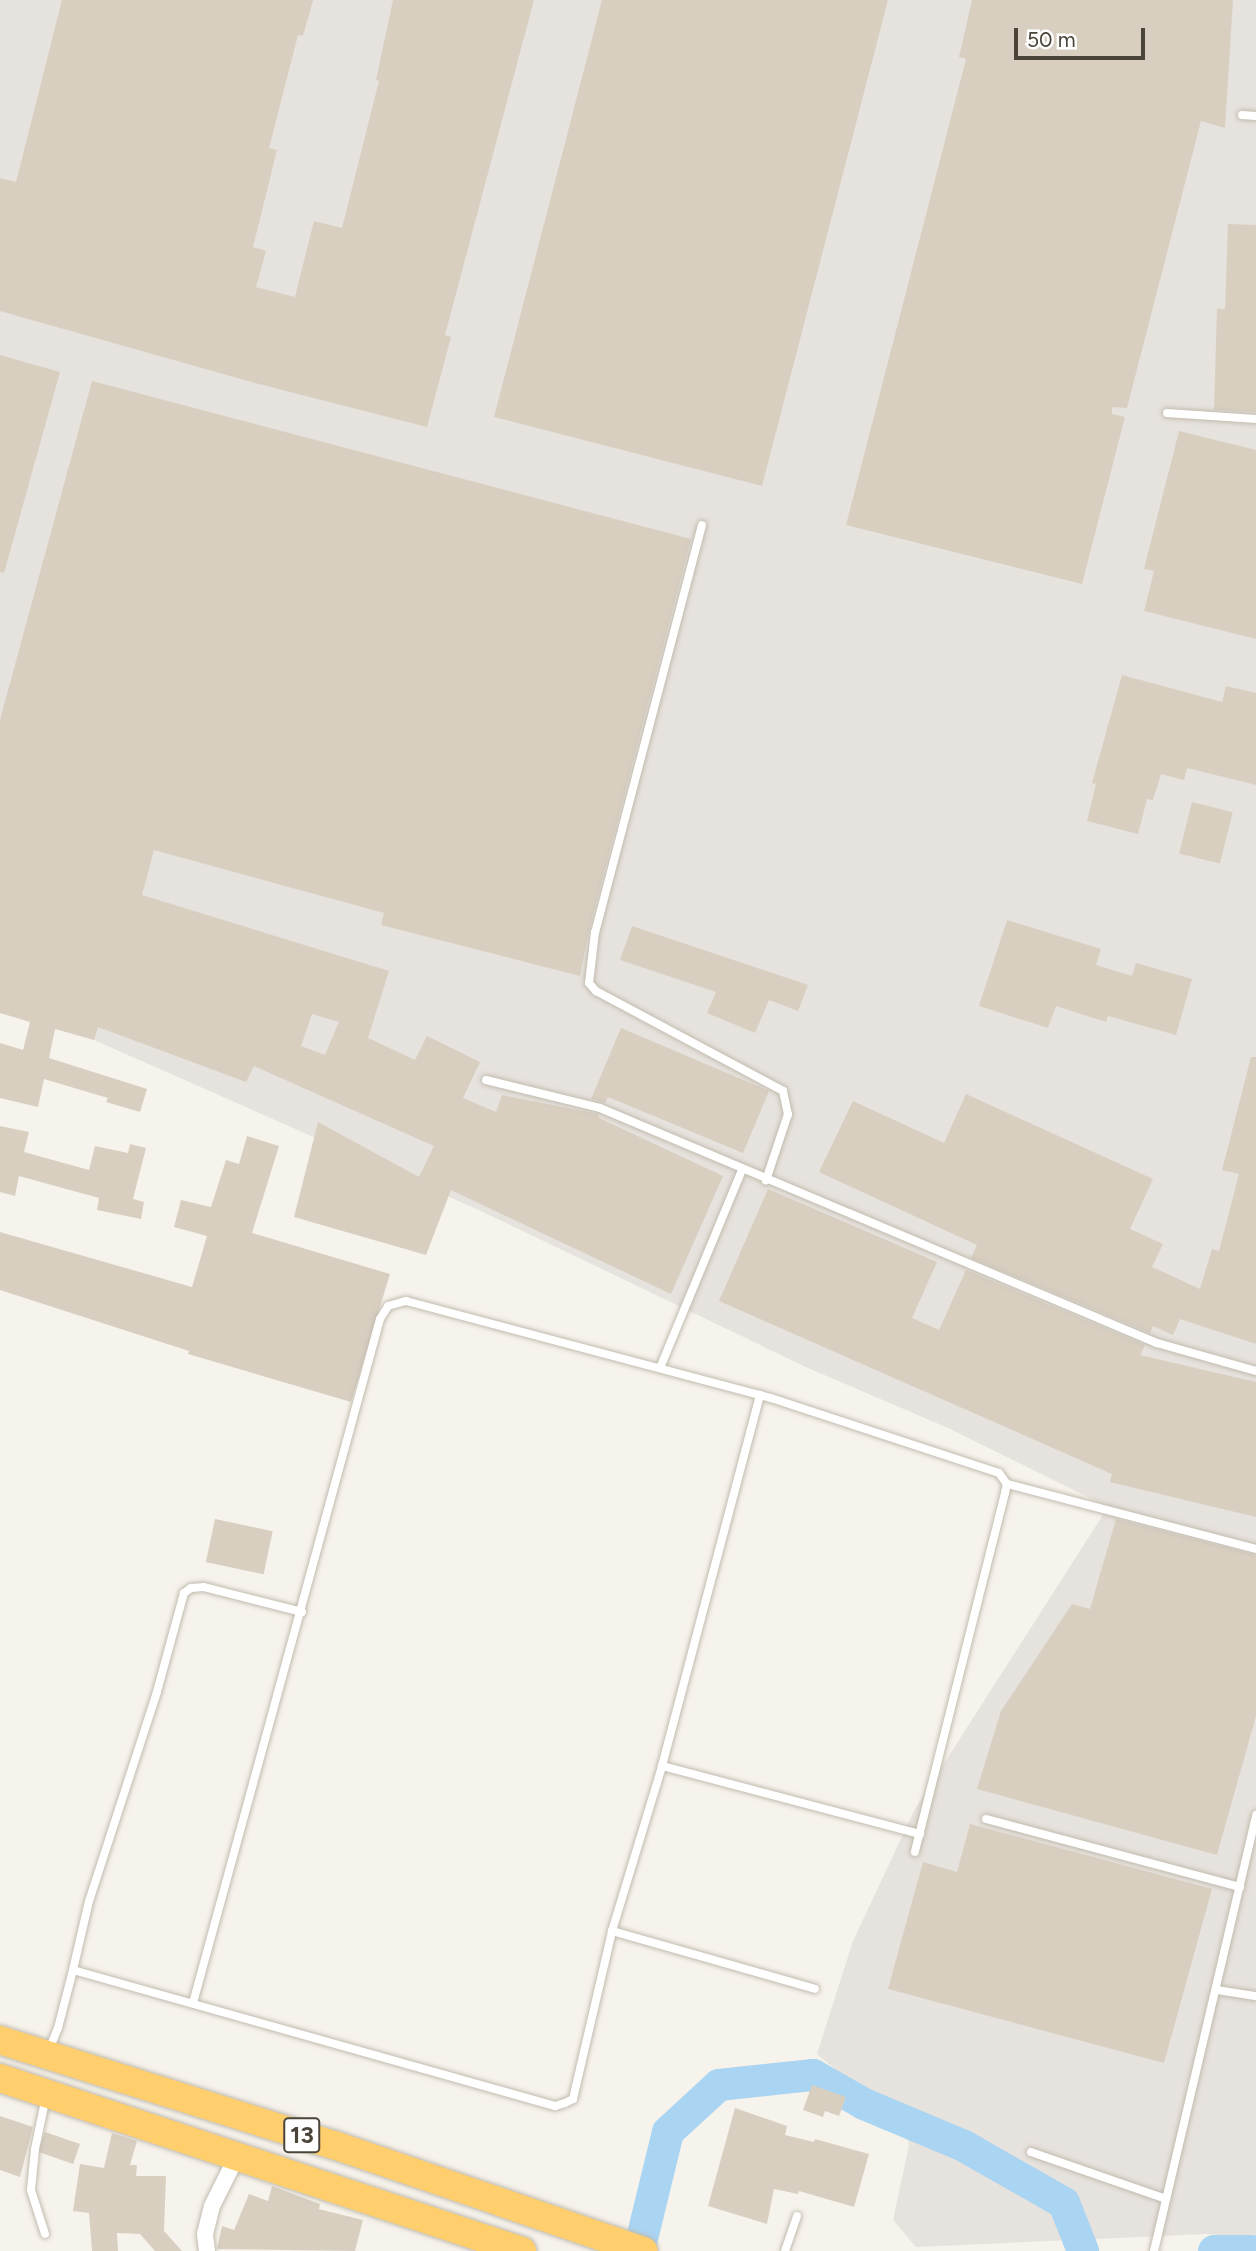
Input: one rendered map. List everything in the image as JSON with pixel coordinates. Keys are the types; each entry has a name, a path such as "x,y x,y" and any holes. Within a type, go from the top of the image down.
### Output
{"highway":[{"name":"13","path":"0,2040 334,2145 643,2251"},
{"name":"13","path":"0,2078 237,2155 513,2250"}],"street":[{"path":"207,2251 205,2234 212,2206 237,2155"}],"lane":[{"path":"1242,115 1256,116"},
{"path":"1167,413 1256,419"},
{"path":"702,525 595,932 589,983 596,990 783,1091 788,1114 766,1180"},
{"path":"486,1080 600,1108 1157,1343 1256,1371"},
{"path":"660,1368 742,1170"},
{"path":"193,2003 380,1319 388,1306 406,1301 760,1395 999,1472 1007,1485 1256,1549"},
{"path":"73,1970 555,2106 573,2099 612,1931 662,1766 760,1395"},
{"path":"915,1852 1007,1485"},
{"path":"47,2055 58,2028 89,1901 157,1692 184,1593 191,1588 204,1587 302,1612"},
{"path":"662,1766 920,1834"},
{"path":"1154,2251 1256,1815"},
{"path":"986,1819 1240,1887"},
{"path":"612,1931 815,1989"},
{"path":"1217,1990 1256,1996"},
{"path":"45,2234 32,2190 35,2149 46,2094"},
{"path":"1031,2152 1166,2199"},
{"path":"785,2251 797,2216"}],"shaded area":[{"path":"0,0 1256,0 1256,2238 1206,2234 916,2247 893,2220 909,2145 902,2104 851,2083 817,2054 853,1941 915,1809 1108,1507 948,1428 808,1368 481,1211 94,1040 131,872 0,837"}],"building":[{"path":"62,0 313,0 303,36 298,35 269,148 277,150 253,247 266,251 256,287 295,297 314,221 342,228 379,81 376,80 393,0 534,0 445,335 451,337 427,427 255,383 0,311 0,178 16,182"},
{"path":"602,0 888,0 762,486 494,417"},
{"path":"972,0 1233,0 1225,128 1201,121 1127,408 1112,407 1112,414 1125,417 1082,584 846,525 966,59 959,57"},
{"path":"1228,224 1256,225 1256,412 1214,410 1217,309 1225,309"},
{"path":"0,355 60,372 4,573 0,572"},
{"path":"92,381 691,539 589,930 580,976 381,925 384,913 154,850 142,895 389,971 368,1038 415,1060 427,1036 480,1062 463,1098 496,1112 502,1095 598,1114 599,1118 723,1176 671,1294 451,1190 426,1255 294,1217 318,1122 419,1177 434,1146 254,1066 246,1082 98,1027 94,1040 55,1029 49,1058 147,1089 140,1112 106,1102 108,1098 44,1079 38,1107 0,1098 0,1043 23,1050 30,1022 0,1013 0,720","holes":["312,1014 339,1022 325,1055 301,1046"]},
{"path":"1179,431 1256,450 1256,639 1144,611 1154,571 1144,569"},
{"path":"1122,675 1222,702 1226,686 1256,693 1256,785 1187,768 1184,780 1161,774 1153,800 1147,799 1138,834 1087,821 1096,784 1092,783"},
{"path":"1192,802 1233,812 1220,864 1179,853"},
{"path":"1007,920 1101,949 1096,965 1132,976 1136,963 1192,979 1176,1035 1108,1016 1106,1022 1056,1006 1048,1028 979,1006"},
{"path":"632,926 808,985 798,1011 769,1000 755,1033 707,1013 716,992 620,960"},
{"path":"621,1028 769,1091 743,1153 608,1097 605,1103 591,1099"},
{"path":"1251,1057 1256,1057 1256,1344 1180,1319 1173,1335 1153,1326 1150,1333 971,1258 977,1245 819,1172 853,1101 944,1143 966,1094 1153,1179 1130,1229 1163,1244 1152,1267 1200,1289 1212,1249 1219,1251 1239,1174 1222,1170"},
{"path":"0,1126 29,1132 24,1152 89,1170 95,1146 128,1153 130,1144 146,1148 133,1199 144,1202 141,1219 97,1210 99,1198 19,1176 15,1196 0,1192"},
{"path":"247,1136 279,1146 252,1233 390,1274 351,1402 188,1354 189,1351 0,1290 0,1232 192,1287 207,1236 174,1227 181,1200 211,1207 226,1160 239,1164"},
{"path":"768,1189 937,1262 912,1318 939,1330 966,1270 1145,1345 1140,1355 1256,1382 1256,1517 1110,1482 1112,1474 719,1301"},
{"path":"215,1519 273,1531 264,1574 206,1562"},
{"path":"1116,1519 1256,1555 1256,1716 1217,1855 977,1789 1001,1711 1072,1604 1090,1609"},
{"path":"970,1824 1212,1889 1164,2063 888,1989 923,1862 957,1872"},
{"path":"812,2085 846,2097 839,2116 825,2111 823,2117 803,2110"},
{"path":"735,2108 787,2126 785,2135 814,2142 815,2139 869,2154 854,2207 799,2191 798,2194 774,2189 767,2224 708,2206"},
{"path":"0,2116 33,2127 20,2177 0,2170"},
{"path":"45,2132 80,2144 73,2164 38,2152"},
{"path":"112,2133 137,2141 130,2165 137,2165 136,2176 166,2176 164,2231 182,2251 155,2251 140,2234 117,2233 118,2251 92,2251 89,2213 73,2211 80,2164 104,2168"},
{"path":"272,2186 320,2204 319,2209 363,2220 355,2251 217,2249 222,2226 234,2230 249,2194 268,2201"}],"waterway":[{"path":"639,2251 668,2132 719,2085 813,2075 864,2104 964,2146 1064,2203 1083,2251"},
{"path":"1214,2251 1251,2251"}]}
